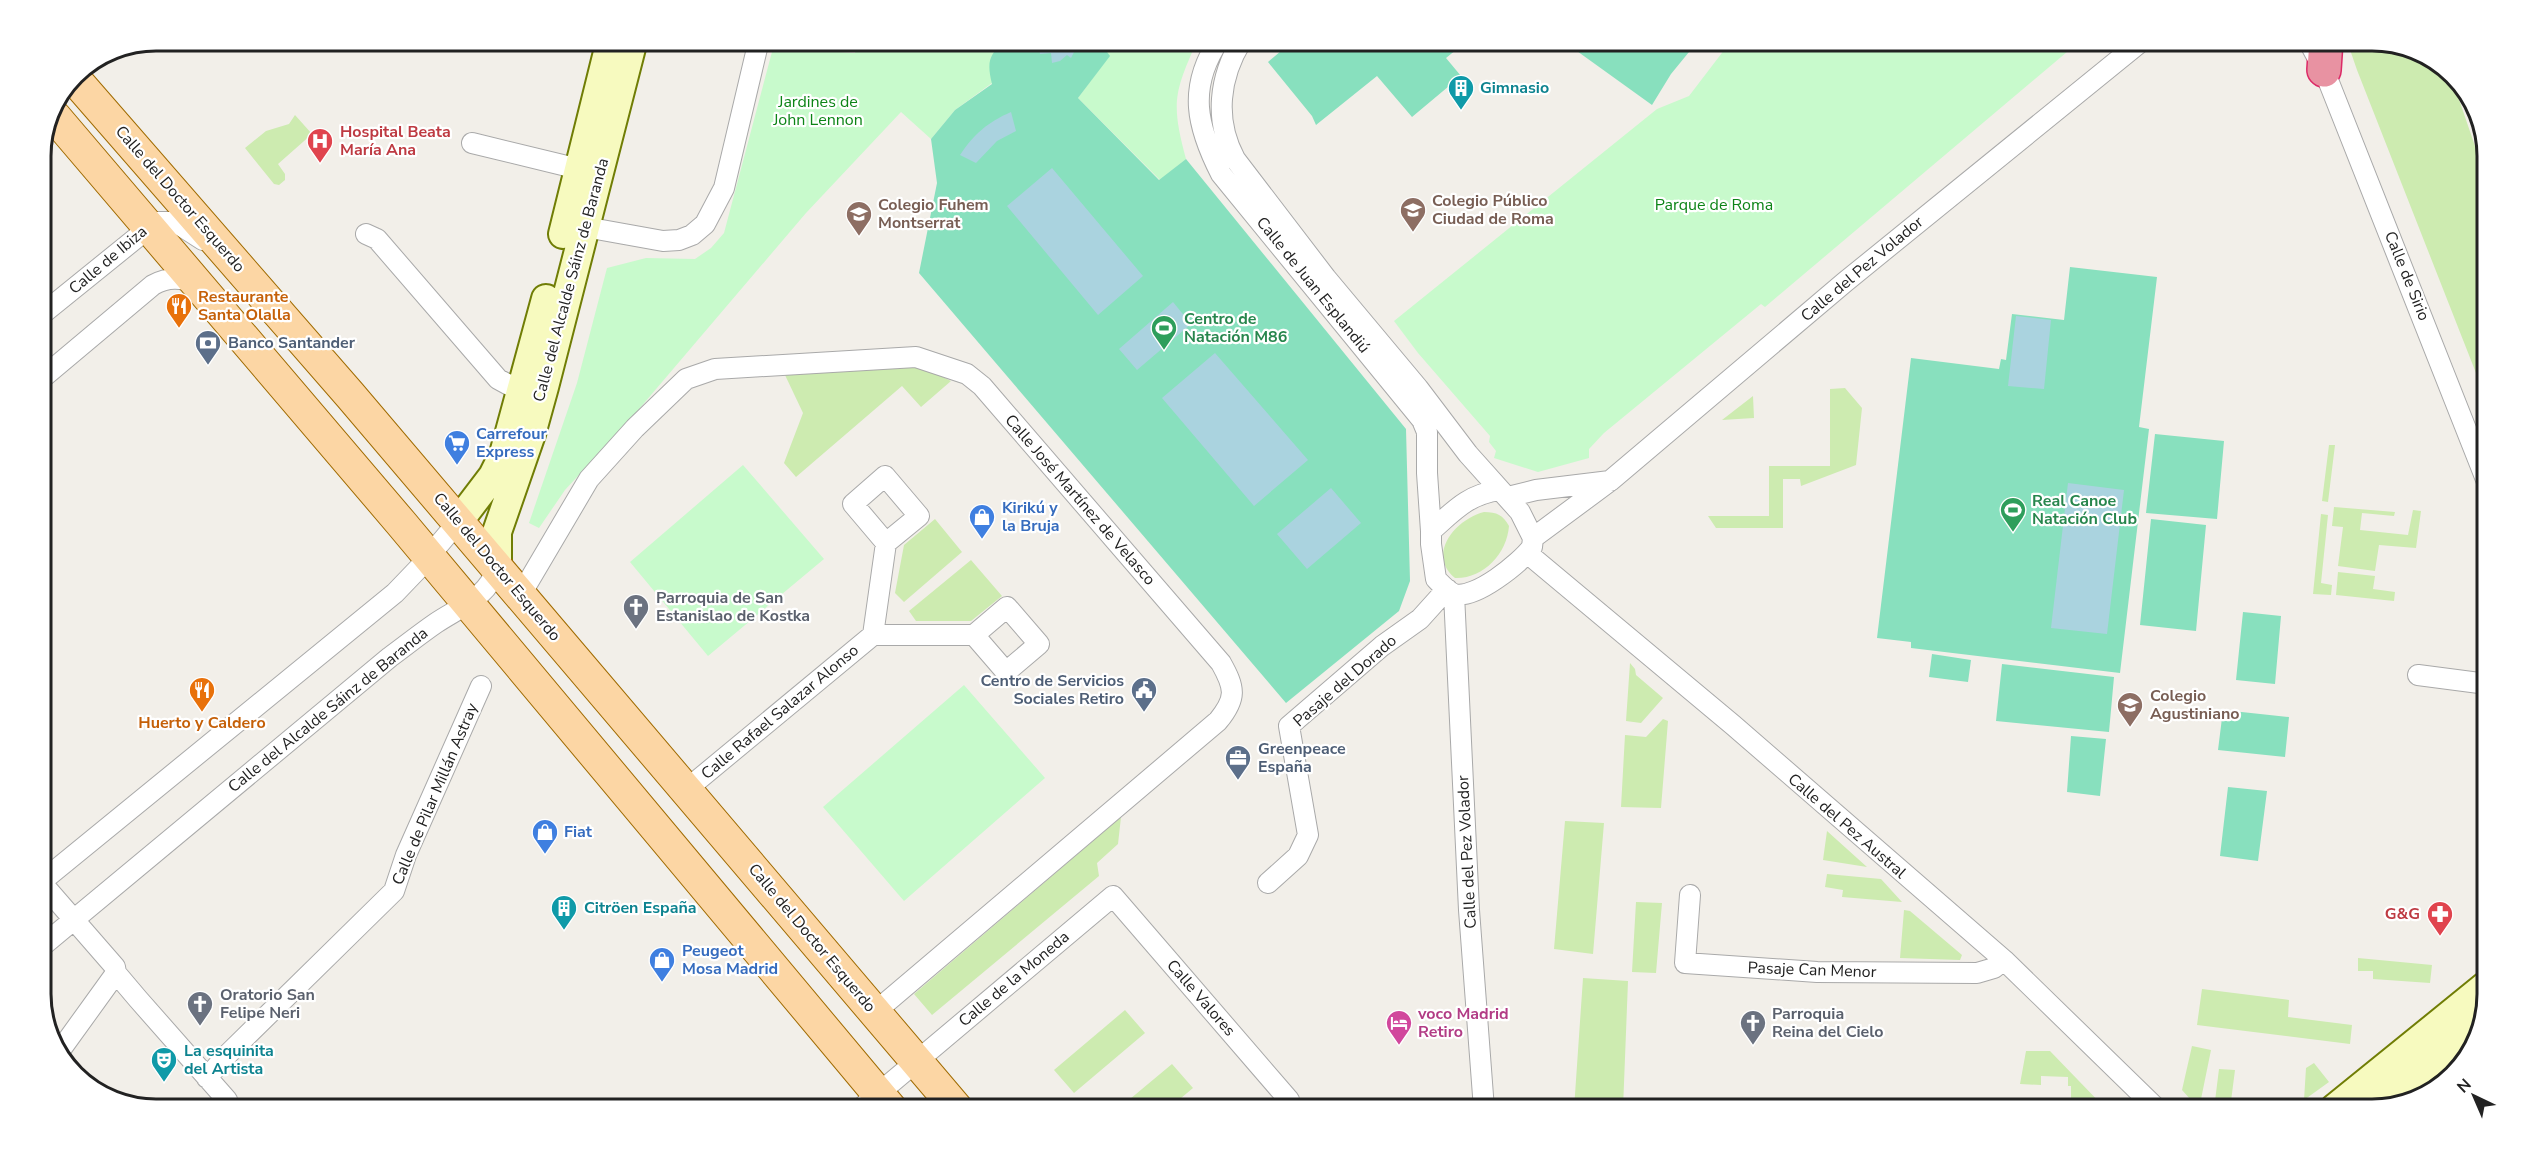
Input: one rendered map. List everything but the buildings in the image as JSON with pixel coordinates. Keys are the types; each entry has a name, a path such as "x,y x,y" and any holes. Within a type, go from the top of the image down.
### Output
{"main road":[{"name":"Calle del Doctor Esquerdo","path":"80,85 239,266 687,789 948,1099"},
{"path":"58,120 201,286 650,821 872,1099"},
{"path":"650,821 687,789"}],"street":[{"name":"Calle del Alcalde Sáinz de Baranda","path":"51,939 390,657 489,586 496,567 497,532 533,424 575,227 579,170 608,51"},
{"name":"Calle del Alcalde Sáinz de Baranda","path":"51,874 409,580 458,522 498,468 510,436 523,388 630,51"},
{"path":"575,227 663,241 679,240 692,235 705,224 724,188 756,51"},
{"name":"Calle de Juan Esplandiú","path":"1214,51 1201,81 1198,111 1205,142 1221,174 1422,420 1427,432 1431,531"},
{"name":"Calle de Juan Esplandiú","path":"1237,51 1228,70 1221,108 1222,126 1227,144 1235,159 1326,278 1504,493"},
{"name":"Calle del Pez Volador","path":"2118,60 2124,51"},
{"name":"Calle del Pez Volador","path":"1530,545 1610,482 1845,282 2129,51"},
{"name":"Calle de Sirio","path":"2322,51 2477,456"},
{"name":"Calle del Alcalde Sáinz de Baranda","path":"472,144 579,170"},
{"name":"Calle de Ibiza","path":"51,307 148,226 156,222 175,222 239,266"},
{"name":"Calle del Alcalde Sáinz de Baranda","path":"366,234 377,239 498,379 509,385 523,388"},
{"path":"51,371 153,285 162,280 181,278 201,286"},
{"name":"Calle José Martínez de Velasco","path":"520,596 589,479 635,428 686,379 715,369 916,357 967,374 982,386 1221,663 1230,679 1233,695 1218,721 875,1012"},
{"path":"1504,493 1520,512 1530,545 1506,572 1468,594 1450,591 1436,579 1431,531 1466,500 1476,495 1610,482"},
{"name":"Calle Rafael Salazar Alonso","path":"873,635 886,543"},
{"name":"Calle del Pez Austral","path":"1530,545 1726,719 2004,960 2146,1099"},
{"name":"Calle del Pez Volador","path":"1450,591 1469,910 1483,1099"},
{"name":"Pasaje del Dorado","path":"1268,883 1298,856 1308,835 1289,726 1382,646 1420,619 1450,591"},
{"name":"Calle Rafael Salazar Alonso","path":"687,789 873,635 974,635"},
{"path":"2418,675 2477,683"},
{"name":"Calle de Pilar Millán Astray","path":"207,1078 394,891 406,855 481,686"},
{"path":"51,894 226,1099"},
{"name":"Pasaje Can Menor","path":"1690,895 1685,963 1817,972 1977,973 1994,968 2004,960"},
{"name":"Calle de la Moneda","path":"916,1062 1113,896"},
{"name":"Calle Valores","path":"1113,896 1288,1099"},
{"path":"64,1045 117,973"},
{"path":"2347,1099 2477,993"},
{"path":"2402,1094 2417,1086 2469,1034"},
{"path":"881,1099 916,1062"}],"green space":[{"name":"Jardines de John Lennon","path":"772,51 855,53 856,51 1002,51 992,83 955,110 931,139 901,112 806,213 628,422 565,490 539,528 529,523 577,383 607,268 646,258 695,259 711,248 724,233"},
{"name":"Centro de Natación M86","path":"995,51 1106,51 1110,56 1078,98 1159,180 1186,159 1406,429 1410,581 1399,611 1286,703 919,273 937,183 931,139 955,110 992,84 989,65"},
{"path":"1106,51 1193,51 1183,74 1177,98 1178,124 1186,159 1160,180 1078,98 1109,56"},
{"path":"1281,51 1455,51 1446,58 1461,76 1412,117 1377,76 1316,125 1312,116 1268,62"},
{"path":"1577,51 1690,51 1671,74 1652,105"},
{"name":"Parque de Roma","path":"1723,51 2068,51 1765,307 1761,304 1604,433 1589,449 1589,458 1538,472 1494,458 1496,451 1489,442 1490,436 1418,353 1394,321 1657,109 1689,96"},
{"path":"2350,51 2393,53 2425,65 2446,82 2458,96 2477,152 2477,376"},
{"path":"295,115 312,134 278,164 285,174 285,180 279,185 274,184 245,148 266,131 289,124"},
{"name":"Real Canoe Natación Club","path":"2070,267 2157,277 2139,427 2149,429 2120,673 1911,648 1911,642 1877,638 1911,358 1999,369 2001,359 2006,360 2012,314 2064,320"},
{"path":"902,365 924,368 951,381 921,407 902,386 796,477 784,463 803,413 785,375"},
{"path":"1845,388 1862,408 1856,465 1801,486 1800,479 1783,479 1783,528 1716,528 1708,516 1769,516 1769,466 1830,466 1830,389"},
{"path":"1753,396 1754,418 1722,420"},
{"path":"2155,434 2224,441 2217,519 2146,513"},
{"path":"2329,445 2335,445 2328,502 2322,501"},
{"path":"743,465 824,559 708,656 630,562"},
{"path":"2334,507 2395,512 2394,516 2362,513 2360,530 2408,535 2413,510 2421,511 2416,548 2379,545 2375,571 2338,566 2343,527 2332,526"},
{"path":"1484,512 1499,515 1509,526 1504,546 1492,563 1484,569 1475,574 1455,578 1447,569 1443,559 1444,548 1455,530 1464,522"},
{"path":"2321,514 2328,515 2321,583 2332,585 2331,595 2313,594"},
{"path":"935,519 962,552 904,602 895,593 904,545"},
{"path":"2151,519 2206,525 2196,631 2140,625"},
{"path":"971,560 1002,596 971,621 916,621 909,611"},
{"path":"2338,572 2375,576 2373,589 2395,592 2394,601 2336,595"},
{"path":"2243,612 2281,616 2275,684 2236,680"},
{"path":"1932,654 1971,660 1968,682 1929,677"},
{"path":"1630,663 1636,675 1663,698 1641,723 1626,721"},
{"path":"2002,664 2114,677 2109,732 1996,721"},
{"path":"964,685 1045,778 904,901 823,807"},
{"path":"2223,710 2289,717 2285,757 2218,750"},
{"path":"1663,719 1668,721 1661,808 1621,807 1625,735 1646,737"},
{"path":"2071,736 2106,739 2100,796 2067,792"},
{"path":"2228,787 2267,791 2258,861 2220,856"},
{"path":"1121,817 1118,844 1097,863 1099,876 932,1015 914,994"},
{"path":"1565,821 1604,823 1593,954 1554,949"},
{"path":"1827,831 1867,867 1823,860"},
{"path":"1827,874 1881,879 1902,902 1842,897 1843,890 1825,887"},
{"path":"1636,902 1662,903 1656,973 1632,972"},
{"path":"1904,910 1910,911 1962,955 1960,960 1900,958"},
{"path":"2358,958 2432,965 2430,983 2373,979 2373,971 2358,971"},
{"path":"1583,978 1628,981 1623,1099 1575,1099"},
{"path":"2202,989 2289,1000 2288,1017 2352,1025 2350,1044 2197,1025"},
{"path":"1125,1010 1145,1033 1074,1093 1054,1070"},
{"path":"2192,1046 2211,1050 2201,1099 2190,1099 2182,1090"},
{"path":"2026,1051 2050,1051 2096,1099 2071,1099 2068,1077 2041,1076 2041,1085 2020,1084"},
{"path":"2314,1063 2329,1082 2304,1099 2306,1068"},
{"path":"1172,1064 1193,1088 1180,1099 1130,1099"},
{"path":"2219,1069 2235,1070 2231,1099 2215,1099"}],"water":[{"path":"1040,51 1074,51 1071,58 1067,55 1060,61 1052,63 1051,53 1040,54"},
{"path":"1011,112 1016,131 997,141 976,163 960,155 982,129"},
{"path":"1052,168 1143,276 1098,315 1007,206"},
{"path":"1173,302 1191,324 1137,370 1119,349"},
{"path":"2016,316 2051,320 2044,389 2008,386"},
{"path":"1215,353 1308,460 1254,506 1162,398"},
{"path":"2068,483 2124,490 2107,634 2051,628"},
{"path":"1331,488 1361,523 1307,569 1277,534"}],"place":[{"name":"Gimnasio","path":"1461,111"},
{"name":"Hospital Beata María Ana","path":"320,164"},
{"name":"Colegio Público Ciudad de Roma","path":"1413,233"},
{"name":"Colegio Fuhem Montserrat","path":"859,237"},
{"name":"Restaurante Santa Olalla","path":"179,329"},
{"name":"Centro de Natación M86","path":"1164,351"},
{"name":"Banco Santander","path":"208,366"},
{"name":"Carrefour Express","path":"457,466"},
{"name":"Real Canoe Natación Club","path":"2013,533"},
{"name":"Kirikú y la Bruja","path":"982,540"},
{"name":"Parroquia de San Estanislao de Kostka","path":"636,630"},
{"name":"Huerto y Caldero","path":"202,713"},
{"name":"Centro de Servicios Sociales Retiro","path":"1144,713"},
{"name":"Colegio Agustiniano","path":"2130,728"},
{"name":"Greenpeace España","path":"1238,781"},
{"name":"Fiat","path":"545,855"},
{"name":"Citröen España","path":"564,931"},
{"name":"G&G","path":"2440,937"},
{"name":"Peugeot Mosa Madrid","path":"662,983"},
{"name":"Oratorio San Felipe Neri","path":"200,1027"},
{"name":"voco Madrid Retiro","path":"1399,1046"},
{"name":"Parroquia Reina del Cielo","path":"1753,1046"},
{"name":"La esquinita del Artista","path":"164,1083"}]}
